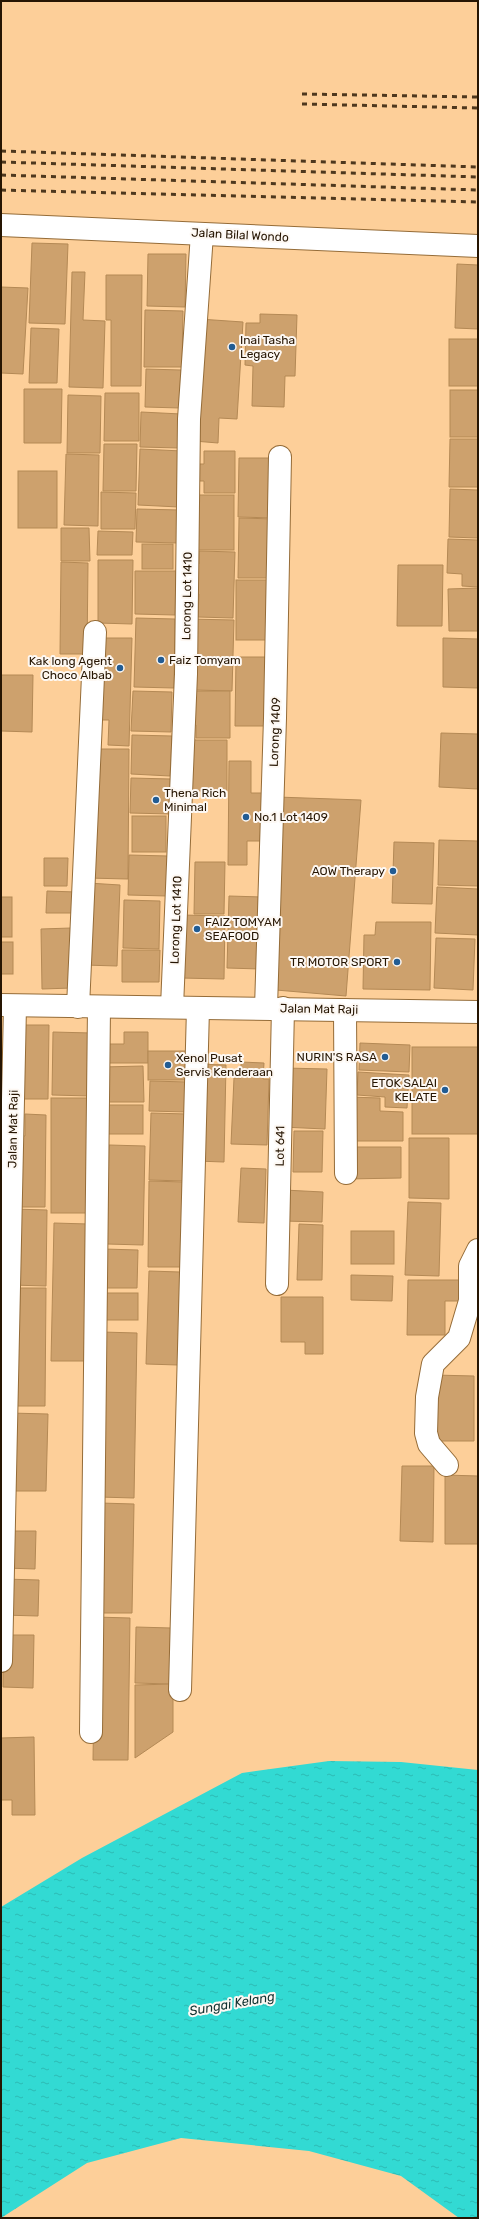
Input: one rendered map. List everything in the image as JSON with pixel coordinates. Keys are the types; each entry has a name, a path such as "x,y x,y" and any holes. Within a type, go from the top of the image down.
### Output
{"street":[{"name":"Jalan Bilal Wondo","path":"1,225 478,246"},
{"name":"Lorong Lot 1410","path":"172,1007 186,674 189,419 202,234"},
{"name":"Lorong 1409","path":"275,1008 275,710 280,456"},
{"path":"78,1007 95,632"},
{"name":"Jalan Mat Raji","path":"1,1661 8,1005 99,1008 275,1008 478,1012"},
{"path":"91,1732 99,1008"},
{"path":"180,1690 198,1008"},
{"name":"Lot 641","path":"275,1008 277,1284"},
{"path":"345,1010 346,1173"},
{"path":"447,1465 429,1444 426,1433 427,1396 433,1364 458,1338 470,1301 470,1266 478,1250"}],"water":[{"name":"Sungai Kelang","path":"329,1761 401,1762 478,1770 478,2218 459,2218 401,2176 309,2151 181,2138 87,2163 1,2218 1,1907 82,1858 242,1773"}],"building":[{"path":"32,243 68,244 65,324 29,323"},
{"path":"148,254 186,254 185,307 147,306"},
{"path":"457,264 478,265 478,329 455,328"},
{"path":"72,272 85,272 83,320 105,321 103,388 69,387"},
{"path":"106,275 142,275 141,386 111,386 111,320 106,320"},
{"path":"1,287 28,288 23,374 1,373"},
{"path":"145,310 183,311 182,367 144,367"},
{"path":"260,314 297,315 295,376 285,376 284,407 252,406 253,366 245,365 246,323 260,323"},
{"path":"199,319 243,322 237,419 219,418 218,443 194,441"},
{"path":"31,328 59,329 57,383 29,383"},
{"path":"449,339 478,339 478,386 449,386"},
{"path":"146,369 181,370 180,408 145,407"},
{"path":"24,389 62,389 61,443 24,443"},
{"path":"450,390 478,390 478,437 450,437"},
{"path":"105,393 139,393 139,441 104,441"},
{"path":"68,395 101,396 100,453 67,453"},
{"path":"141,412 181,414 180,448 140,447"},
{"path":"450,439 478,439 478,487 449,487"},
{"path":"104,444 137,444 136,491 103,491"},
{"path":"140,449 182,451 179,507 138,505"},
{"path":"204,451 235,451 235,493 204,493 204,481 198,481 198,464 204,464"},
{"path":"66,454 99,455 98,526 64,525"},
{"path":"239,458 275,458 274,518 238,517"},
{"path":"18,471 57,471 57,528 18,528"},
{"path":"450,489 478,490 478,538 449,537"},
{"path":"101,492 136,493 135,529 101,529"},
{"path":"194,495 234,495 234,550 194,550"},
{"path":"137,509 180,510 179,543 136,542"},
{"path":"239,518 275,519 274,578 238,578"},
{"path":"61,528 89,528 90,561 61,561"},
{"path":"98,531 133,532 132,555 97,555"},
{"path":"448,539 478,540 478,587 462,586 462,574 447,573"},
{"path":"142,544 173,544 173,569 142,569"},
{"path":"199,551 235,552 233,618 198,617 199,594 191,594 191,564 199,564"},
{"path":"98,560 133,560 132,624 98,623"},
{"path":"61,562 88,563 87,654 60,654"},
{"path":"398,565 443,565 442,626 397,626"},
{"path":"135,571 176,571 175,615 135,614"},
{"path":"236,580 273,580 273,640 236,640"},
{"path":"478,588 478,631 449,631 448,589"},
{"path":"136,618 175,619 174,688 134,687"},
{"path":"188,619 234,620 232,691 196,690"},
{"path":"98,638 132,638 129,746 108,745 109,720 96,720"},
{"path":"443,638 478,639 478,688 443,687"},
{"path":"236,657 268,657 267,726 235,726"},
{"path":"1,675 33,675 32,732 1,731"},
{"path":"133,691 172,692 171,732 131,731"},
{"path":"196,691 230,691 230,738 196,738 196,725 189,725"},
{"path":"441,733 478,734 478,789 439,787"},
{"path":"132,735 172,736 170,776 131,774"},
{"path":"188,740 227,740 227,791 187,791"},
{"path":"93,749 129,749 128,879 87,878"},
{"name":"No.1 Lot 1409","path":"229,761 251,761 251,793 265,793 265,841 247,841 247,865 228,865"},
{"path":"131,778 171,779 170,814 130,813"},
{"path":"277,797 361,800 346,996 276,990"},
{"path":"132,816 166,816 166,852 132,852"},
{"path":"439,840 478,841 478,886 438,885"},
{"path":"394,842 434,843 432,904 392,903"},
{"path":"129,855 168,856 167,896 128,895"},
{"path":"44,858 68,858 67,886 44,886"},
{"path":"195,862 225,862 224,914 194,914"},
{"path":"88,883 120,885 117,966 84,965"},
{"path":"437,887 478,889 478,935 435,933"},
{"path":"47,891 76,892 75,913 46,913"},
{"path":"229,896 262,897 260,969 227,968"},
{"path":"1,897 12,897 12,937 1,937"},
{"path":"124,900 160,901 159,949 123,948"},
{"path":"182,915 225,916 224,979 181,978"},
{"name":"TR MOTOR SPORT","path":"376,922 431,922 430,990 363,989 364,935 375,935"},
{"path":"71,928 72,988 42,989 41,929"},
{"path":"436,938 475,939 473,990 434,988"},
{"path":"1,942 13,942 13,974 1,974"},
{"path":"122,950 160,950 159,982 122,982"},
{"path":"16,1025 49,1025 48,1099 15,1099"},
{"path":"53,1032 91,1033 90,1096 52,1095"},
{"path":"124,1032 148,1032 148,1063 104,1063 104,1044 124,1044"},
{"name":"NURIN'S RASA","path":"360,1043 410,1045 409,1072 359,1070"},
{"name":"ETOK SALAI KELATE","path":"412,1047 478,1047 478,1134 412,1134"},
{"name":"Xenol Pusat Servis Kenderaan","path":"148,1051 187,1051 187,1080 148,1080"},
{"path":"241,1062 264,1063 263,1079 269,1079 267,1145 231,1144 234,1078 241,1078"},
{"path":"198,1064 226,1065 224,1162 196,1161"},
{"path":"143,1066 144,1102 103,1102 102,1067"},
{"path":"284,1068 327,1069 325,1129 282,1127"},
{"path":"358,1072 409,1075 407,1108 385,1107 385,1097 357,1095"},
{"path":"150,1081 188,1082 187,1112 149,1111"},
{"path":"347,1097 380,1098 380,1111 403,1112 403,1141 347,1141"},
{"path":"51,1098 89,1098 89,1213 51,1213"},
{"path":"106,1105 143,1105 143,1134 106,1134"},
{"path":"151,1113 187,1114 185,1181 149,1180"},
{"path":"25,1114 46,1115 45,1207 15,1207 16,1136 25,1136"},
{"path":"294,1131 323,1131 322,1172 293,1172"},
{"path":"409,1138 449,1138 449,1199 409,1198"},
{"path":"109,1145 145,1146 143,1245 107,1244"},
{"path":"347,1147 401,1147 401,1178 347,1179"},
{"path":"241,1168 266,1169 264,1223 238,1222"},
{"path":"149,1181 184,1182 183,1267 148,1267"},
{"path":"284,1190 323,1192 322,1222 283,1221"},
{"path":"408,1202 441,1203 439,1276 405,1275"},
{"path":"12,1209 47,1210 46,1286 11,1285"},
{"path":"54,1223 88,1224 86,1361 51,1361"},
{"path":"299,1224 323,1225 322,1280 297,1280"},
{"path":"351,1231 394,1231 394,1264 351,1264"},
{"path":"104,1249 138,1250 137,1288 104,1288"},
{"path":"149,1271 180,1272 178,1365 146,1364"},
{"path":"351,1275 393,1276 392,1301 351,1300"},
{"path":"408,1280 461,1280 461,1301 445,1301 445,1335 407,1335"},
{"path":"10,1288 46,1288 45,1406 9,1406"},
{"path":"103,1293 138,1293 138,1320 103,1320"},
{"path":"281,1297 323,1297 323,1354 305,1354 305,1342 281,1342"},
{"path":"102,1332 137,1333 134,1498 99,1497"},
{"path":"434,1375 474,1376 474,1441 433,1441"},
{"path":"10,1413 48,1414 46,1491 7,1491"},
{"path":"402,1466 434,1466 433,1542 400,1541"},
{"path":"445,1475 478,1476 478,1544 445,1544"},
{"path":"100,1503 134,1504 132,1613 98,1613"},
{"path":"5,1531 36,1531 35,1569 5,1568"},
{"path":"3,1579 39,1580 38,1616 2,1615"},
{"path":"95,1617 130,1618 128,1760 93,1760"},
{"path":"136,1627 171,1628 170,1684 135,1683"},
{"path":"3,1635 34,1635 33,1688 3,1687"},
{"path":"173,1684 173,1732 135,1758 135,1685"},
{"path":"34,1737 35,1815 12,1815 12,1800 1,1800 1,1738"}],"railway":[{"path":"302,94 478,97"},
{"path":"302,104 478,108"},
{"path":"1,151 478,167"},
{"path":"1,162 478,177"},
{"path":"1,175 478,190"},
{"path":"1,190 478,202"}],"place":[{"name":"Inai Tasha Legacy","path":"232,347"},
{"name":"Faiz Tomyam","path":"161,660"},
{"name":"Kak long Agent Choco Albab","path":"120,668"},
{"name":"Thena Rich Minimal","path":"156,800"},
{"name":"No.1 Lot 1409","path":"246,817"},
{"name":"AOW Therapy","path":"393,871"},
{"name":"FAIZ TOMYAM SEAFOOD","path":"197,929"},
{"name":"TR MOTOR SPORT","path":"397,962"},
{"name":"NURIN'S RASA","path":"385,1057"},
{"name":"Xenol Pusat Servis Kenderaan","path":"168,1065"},
{"name":"ETOK SALAI KELATE","path":"445,1090"}]}
